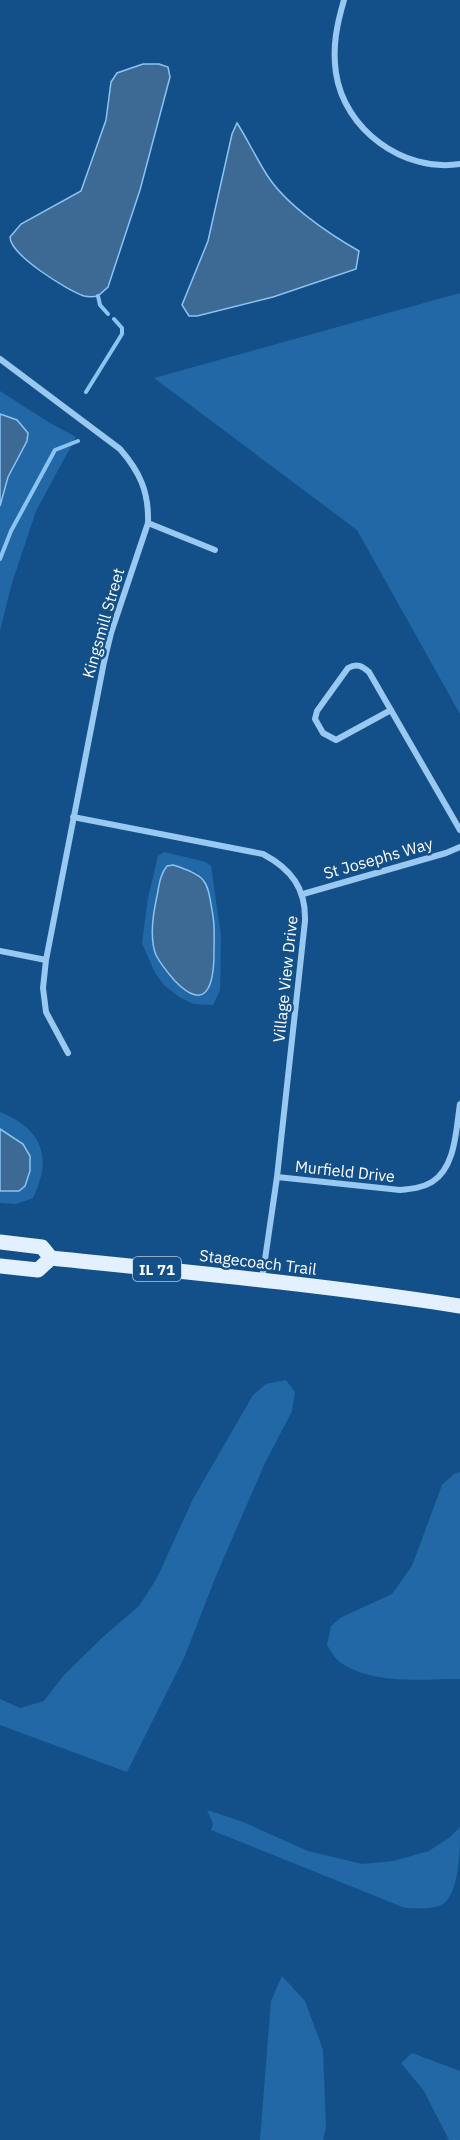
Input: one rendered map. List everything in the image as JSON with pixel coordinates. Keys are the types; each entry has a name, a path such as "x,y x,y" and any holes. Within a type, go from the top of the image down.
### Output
{"main road":[{"name":"Stagecoach Trail","path":"0,1242 42,1246 51,1258 262,1280 460,1306"},
{"name":"Stagecoach Trail","path":"0,1266 38,1270 51,1258"}],"street":[{"path":"344,0 336,31 334,51 336,74 351,112 365,131 398,154 435,165 460,164"},
{"name":"Kingsmill Street","path":"0,359 120,448 135,466 144,488 148,510 148,524 111,633 104,662 46,960 43,988 46,1012 68,1053"},
{"path":"148,524 215,550"},
{"path":"391,710 336,740 323,733 315,719 317,711 346,669 354,665 362,666 369,672 391,710 460,831"},
{"name":"Village View Drive","path":"73,817 263,854 275,860 286,870 303,894 306,906 305,921 277,1178 262,1280"},
{"name":"St Josephs Way","path":"303,894 460,847"},
{"path":"0,951 46,960"},
{"name":"Murfield Drive","path":"277,1178 400,1190 419,1187 433,1181 445,1169 451,1154 460,1104"}],"shaded area":[{"path":"143,64 159,64 168,67 170,77 140,190 108,287 98,296 84,296 65,287 29,262 12,244 10,237 21,224 81,191 106,120 111,82 117,73"},
{"path":"237,123 267,175 285,197 322,227 359,251 356,269 273,297 189,316 182,305 208,241 232,134"},
{"path":"460,293 460,714 357,530 154,378"},
{"path":"0,391 76,437 36,511 12,583 0,630 0,506 8,477 27,441 28,434 17,420 0,414"},
{"path":"0,414 17,420 28,433 27,441 8,477 0,506"},
{"path":"164,852 206,862 211,866 221,936 220,990 213,1005 194,1004 179,997 164,985 155,973 142,943 148,898 158,856","holes":["173,865 199,875 209,890 214,929 213,978 152,934 155,905 163,871"]},
{"path":"173,865 200,877 209,895 214,925 214,964 210,984 201,995 186,991 175,981 160,962 154,948 152,926 159,884 167,866"},
{"path":"0,1112 26,1127 40,1146 42,1157 42,1170 33,1198 16,1204 0,1203 0,1191 10,1192 23,1144 0,1129"},
{"path":"0,1129 23,1144 30,1156 30,1171 25,1186 19,1191 0,1191"},
{"path":"286,1380 295,1392 292,1411 264,1465 216,1576 184,1658 127,1772 0,1725 0,1699 20,1708 44,1701 64,1675 139,1606 157,1578 193,1499 253,1395 266,1384"},
{"path":"460,1472 460,1679 383,1678 354,1670 341,1663 327,1645 331,1626 340,1618 392,1594 412,1566 442,1485 454,1474"},
{"path":"207,1810 243,1822 308,1851 362,1864 393,1861 429,1851 460,1827 459,1857 453,1890 449,1898 439,1906 405,1908 211,1830 213,1824"},
{"path":"282,1976 305,2001 323,2050 326,2127 323,2140 260,2140 271,2001"},
{"path":"412,2053 460,2071 460,2140 449,2140 424,2091 401,2063"}],"waterway":[{"path":"98,296 100,305 108,314"},
{"path":"86,392 122,334 122,328 114,319"},
{"path":"0,559 11,531 55,450 78,441"}]}
